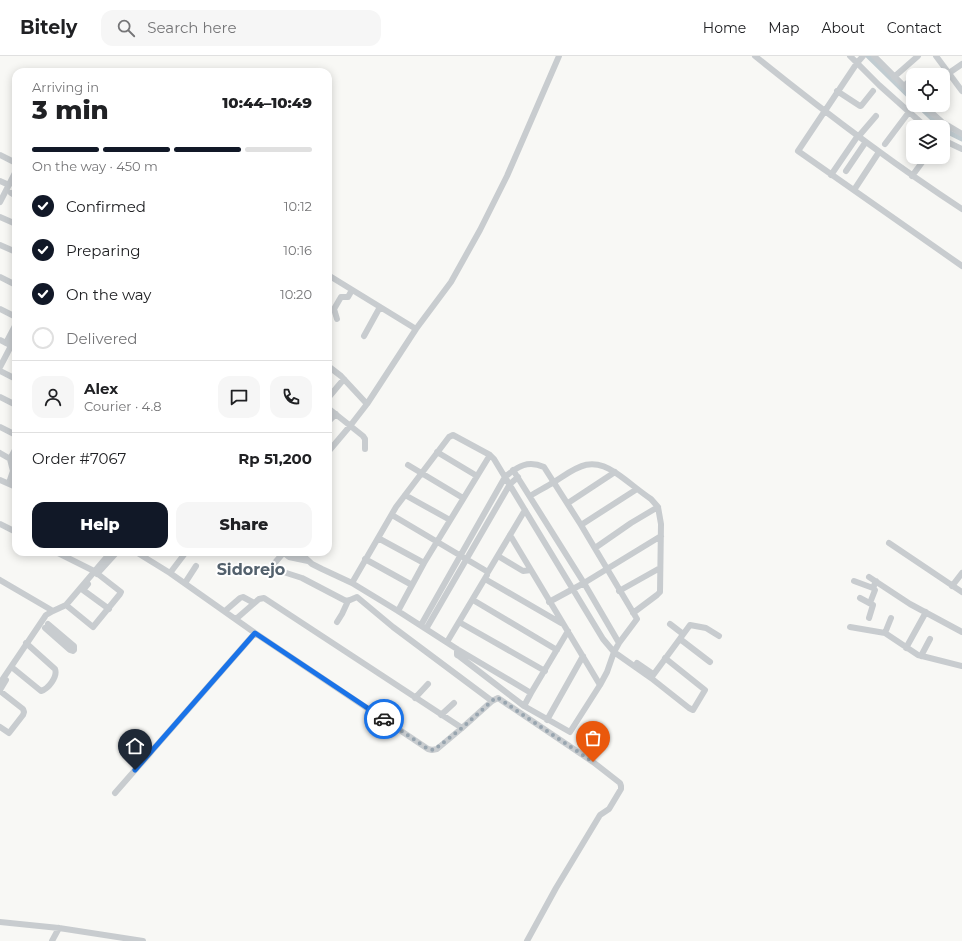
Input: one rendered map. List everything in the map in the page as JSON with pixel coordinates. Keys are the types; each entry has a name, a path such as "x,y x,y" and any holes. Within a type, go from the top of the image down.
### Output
{"street":[{"path":"332,447 368,403 416,330 451,282 480,230 520,149 559,56"},
{"path":"755,56 865,143 962,209"},
{"path":"850,56 860,60 906,109"},
{"path":"874,56 904,86"},
{"path":"894,77 918,56"},
{"path":"936,56 945,68"},
{"path":"860,60 837,91 798,151 962,266"},
{"path":"950,72 962,64"},
{"path":"950,74 962,91"},
{"path":"837,91 860,106 873,91"},
{"path":"885,144 909,112 918,120"},
{"path":"931,112 940,120"},
{"path":"831,175 858,137 876,116"},
{"path":"950,128 962,134"},
{"path":"950,142 962,150"},
{"path":"846,171 865,143"},
{"path":"854,190 879,152"},
{"path":"0,155 12,161"},
{"path":"912,176 921,164"},
{"path":"0,202 12,179"},
{"path":"0,181 9,185"},
{"path":"0,217 12,222"},
{"path":"0,245 12,250"},
{"path":"0,278 12,284"},
{"path":"332,279 416,330"},
{"path":"337,319 334,309 341,297 348,297 352,290"},
{"path":"364,336 380,307"},
{"path":"0,309 12,315"},
{"path":"0,367 9,344"},
{"path":"332,369 368,403"},
{"path":"0,371 12,377"},
{"path":"332,393 344,379"},
{"path":"0,397 12,403"},
{"path":"332,411 363,436 365,439 365,449"},
{"path":"332,418 336,414"},
{"path":"0,426 12,433"},
{"path":"352,583 392,514 437,452 449,437 453,435 490,455 510,484 600,633 689,708 692,710 695,709 705,691 704,689 665,658"},
{"path":"437,452 477,476"},
{"path":"0,453 12,461"},
{"path":"398,611 424,563 490,455"},
{"path":"424,627 463,558 505,477 513,470 524,464 544,467 595,548 636,618 636,621 616,648 607,672 571,732 568,732 524,706 457,655 457,649"},
{"path":"408,465 463,498"},
{"path":"530,496 577,467 585,465 600,465 615,472 651,499 658,507 661,524 659,594 633,613"},
{"path":"513,470 584,583 616,648"},
{"path":"568,503 615,472"},
{"path":"9,483 12,474"},
{"path":"463,558 510,484 518,477"},
{"path":"0,480 12,485"},
{"path":"581,525 636,489"},
{"path":"405,495 450,520"},
{"path":"595,548 631,523 658,507"},
{"path":"447,642 525,510"},
{"path":"392,514 488,572"},
{"path":"0,524 12,530"},
{"path":"510,535 600,685"},
{"path":"549,602 607,570 660,536"},
{"path":"378,538 424,563"},
{"path":"889,543 962,592"},
{"path":"64,556 96,572 121,592 109,609 93,627 67,606"},
{"path":"42,627 46,615 67,606 83,590 108,556"},
{"path":"67,606 96,572 113,556"},
{"path":"142,556 185,583 255,633 428,749 436,749 496,698 593,762 620,783 621,786 610,808 600,815 580,847 527,941"},
{"path":"170,573 183,556"},
{"path":"281,556 273,565 272,567 274,569 302,578 348,601"},
{"path":"288,556 309,561"},
{"path":"303,556 322,569 352,583 457,649 531,693"},
{"path":"498,556 523,571 531,570"},
{"path":"365,559 412,585"},
{"path":"185,583 196,566"},
{"path":"619,591 660,568"},
{"path":"952,586 962,573"},
{"path":"869,577 962,632"},
{"path":"485,579 563,623"},
{"path":"0,580 51,613"},
{"path":"854,580 873,588"},
{"path":"870,603 875,590 873,588 876,582"},
{"path":"83,590 109,609"},
{"path":"337,622 348,601 357,597 363,590"},
{"path":"225,611 243,597 254,603"},
{"path":"357,597 393,627 492,701"},
{"path":"236,619 254,603 261,598 264,598 462,728"},
{"path":"860,598 874,605 869,618"},
{"path":"473,600 557,650"},
{"path":"906,648 926,612"},
{"path":"0,683 51,613"},
{"path":"885,633 891,618"},
{"path":"460,622 545,671"},
{"path":"670,624 681,637 710,662"},
{"path":"652,676 689,626 691,625 706,628 719,636"},
{"path":"42,627 74,646 74,650 70,650 42,627"},
{"path":"850,627 885,633 906,648 922,656 962,666"},
{"path":"524,706 568,631"},
{"path":"115,792 255,633"},
{"path":"922,656 930,640"},
{"path":"14,669 41,691 45,690 55,676 55,669 27,645"},
{"path":"0,727 9,733 24,712 23,709 0,691 27,645"},
{"path":"547,720 583,656"},
{"path":"415,698 428,684"},
{"path":"441,715 454,703"},
{"path":"0,922 59,928 143,941"},
{"path":"52,941 59,928"}],"waterway":[{"path":"868,56 906,93"},
{"path":"925,112 934,120"},
{"path":"950,133 962,139"}],"way so far":[{"path":"384,719 428,749 434,750 462,728 495,698 498,698 593,762"}],"district":[{"name":"Sidorejo","path":"251,569"}],"route":[{"path":"135,770 255,633 384,719"}]}
